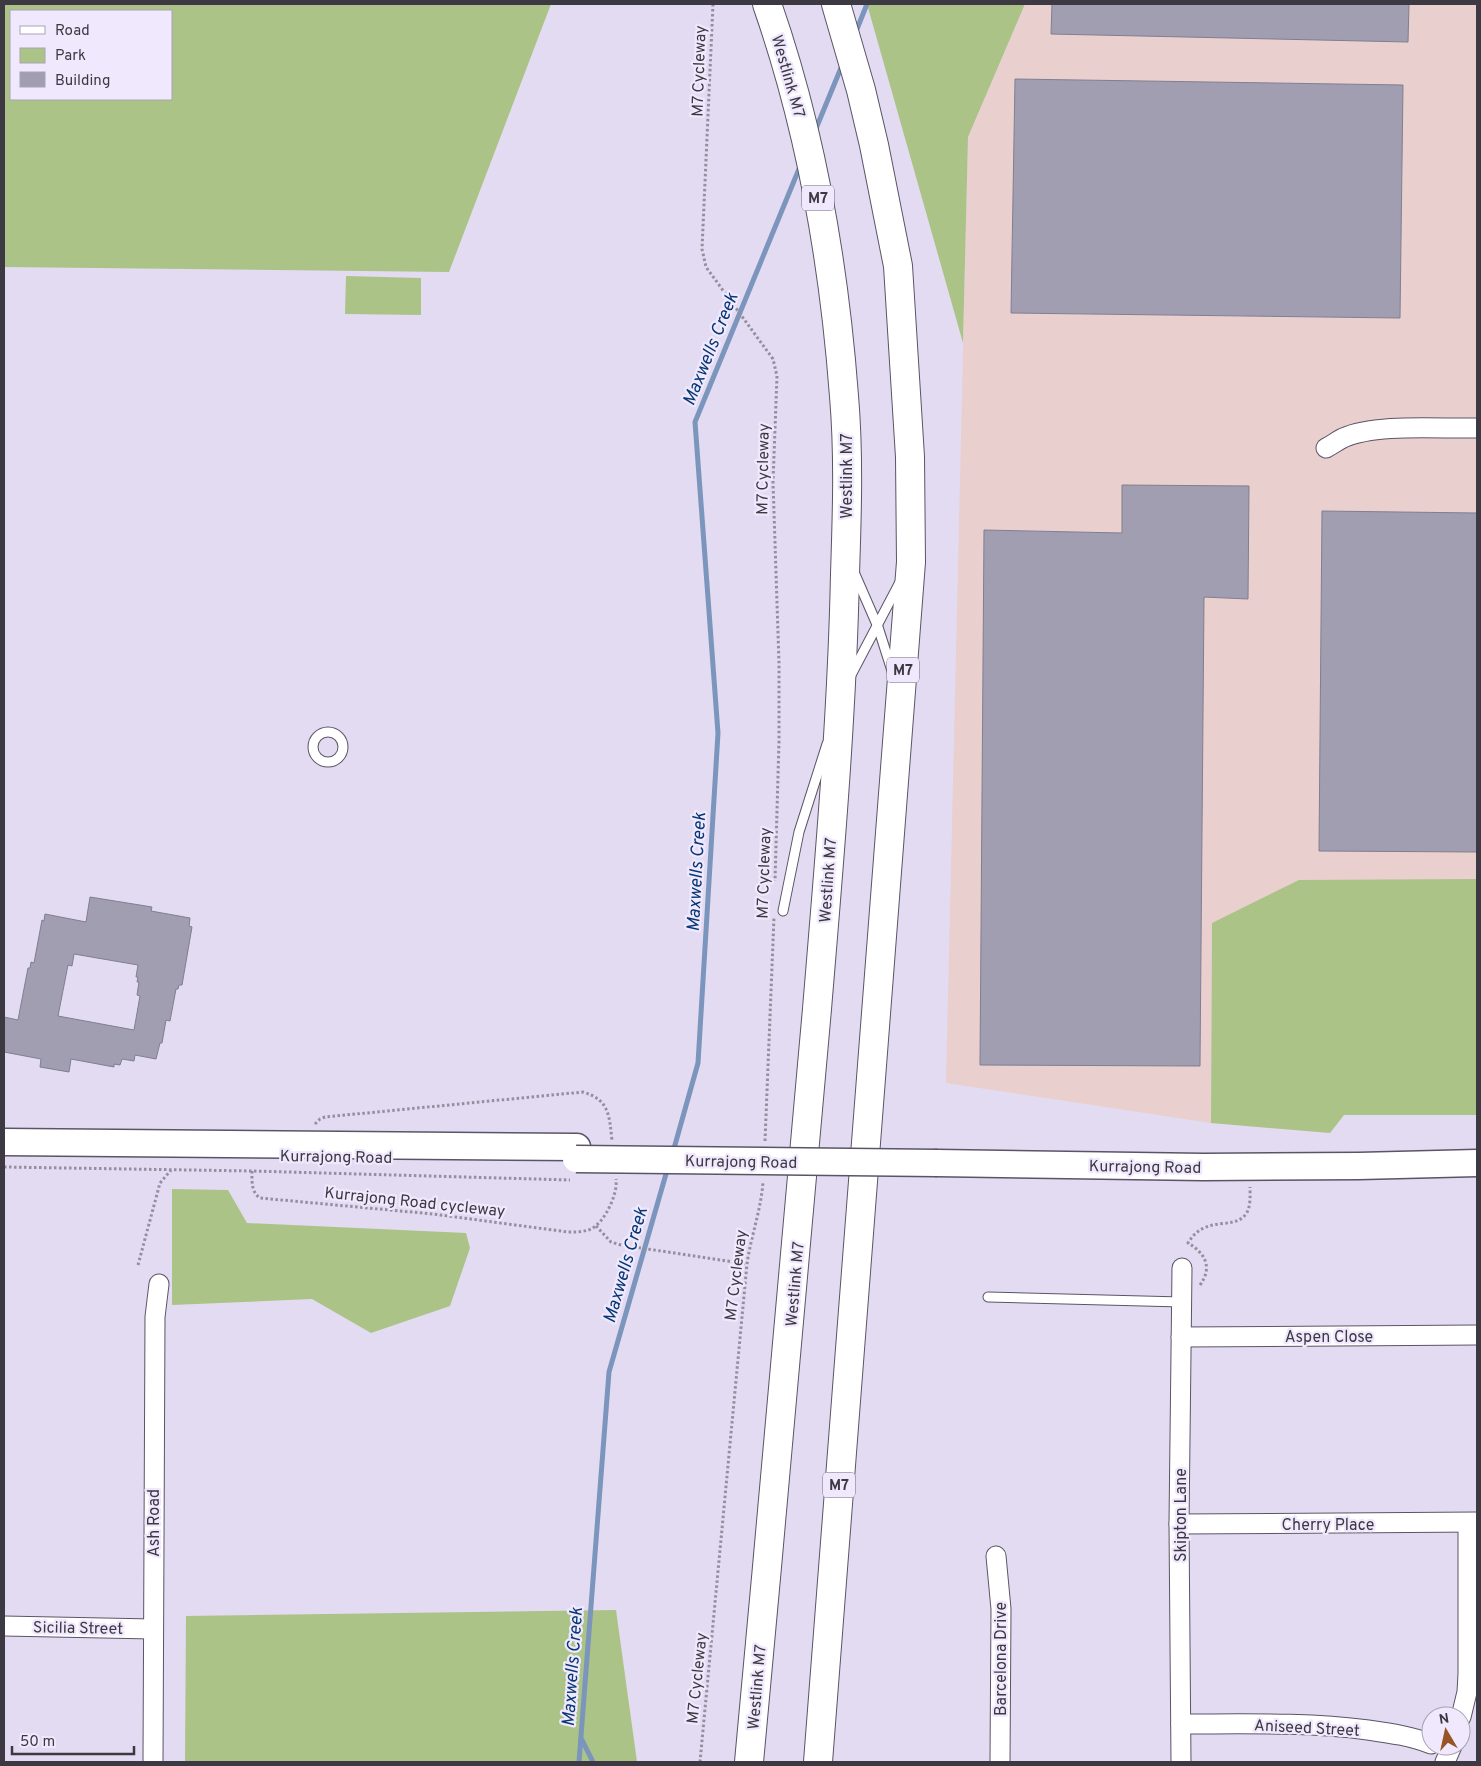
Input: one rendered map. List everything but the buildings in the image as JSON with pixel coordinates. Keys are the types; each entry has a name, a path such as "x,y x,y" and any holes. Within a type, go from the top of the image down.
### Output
{"highway":[{"name":"Westlink M7","path":"749,1762 796,1258 824,921 841,697 847,495 845,398 834,290 805,131 767,4"},
{"name":"M7","path":"818,1762 911,562 910,457 898,266 861,90 836,4"},
{"path":"830,1762 860,1330 861,1208"},
{"name":"M7","path":"766,1762 799,1282 796,1258"}],"main road":[{"name":"Kurrajong Road","path":"4,1142 576,1162"},
{"name":"Kurrajong Road","path":"4,1153 576,1162 1266,1156 1477,1152"},
{"name":"Kurrajong Road","path":"937,1158 1203,1167 1477,1163"}],"street":[{"path":"1326,448 1344,438 1365,432 1390,429 1477,428"},
{"name":"Skipton Lane","path":"1181,1762 1179,1524 1182,1268"},
{"name":"Ash Road","path":"153,1762 152,1629 155,1317 159,1284"},
{"name":"Aspen Close","path":"1181,1337 1477,1335"},
{"path":"1464,1706 1473,1675 1473,1523"},
{"name":"Cherry Place","path":"1179,1524 1473,1523"},
{"name":"Barcelona Drive","path":"996,1556 1001,1608 1000,1762"},
{"name":"Sicilia Street","path":"4,1626 152,1629"},
{"name":"Aniseed Street","path":"1181,1724 1321,1725 1385,1733 1421,1741"}],"lane":[{"path":"846,553 878,627 901,698"},
{"path":"778,910 798,832 841,697 911,562"},
{"path":"988,1297 1182,1302"}],"path":[{"name":"M7 Cycleway","path":"712,4 702,249 706,266 773,359 776,367 773,482 779,682 775,883"},
{"name":"M7 Cycleway","path":"764,1148 778,910"},
{"name":"Kurrajong Road cycleway","path":"4,1167 252,1170 576,1162"},
{"path":"138,1265 160,1183 172,1169"},
{"name":"Kurrajong Road cycleway","path":"252,1170 252,1187 255,1195 260,1198 423,1213 568,1232 589,1230 596,1226 611,1242 621,1246 747,1264"},
{"name":"M7 Cycleway","path":"700,1762 747,1264 750,1239 762,1200 764,1174"},
{"path":"1197,1289 1204,1279 1207,1269 1202,1253 1188,1243 1199,1230 1209,1225 1240,1220 1246,1215 1249,1208 1250,1186"}],"shaded area":[{"path":"1025,4 1477,4 1477,882 1212,923 1211,1123 946,1083 968,137"}],"green space":[{"path":"4,4 551,4 449,272 4,267"},
{"path":"867,4 1025,4 968,137 963,343"},
{"path":"346,276 421,278 421,315 345,314"},
{"path":"1477,879 1477,1115 1344,1115 1330,1133 1211,1123 1212,923 1299,880"},
{"path":"172,1189 228,1190 247,1223 466,1233 470,1248 450,1306 371,1333 312,1299 172,1305"},
{"path":"616,1610 637,1762 185,1762 186,1616"}],"waterway":[{"name":"Maxwells Creek","path":"855,34 867,4"},
{"name":"Maxwells Creek","path":"815,131 843,63"},
{"name":"Maxwells Creek","path":"673,1152 698,1063 718,733 695,422 801,164"},
{"name":"Maxwells Creek","path":"579,1762 609,1372 668,1167"},
{"path":"582,1740 593,1762"}]}
